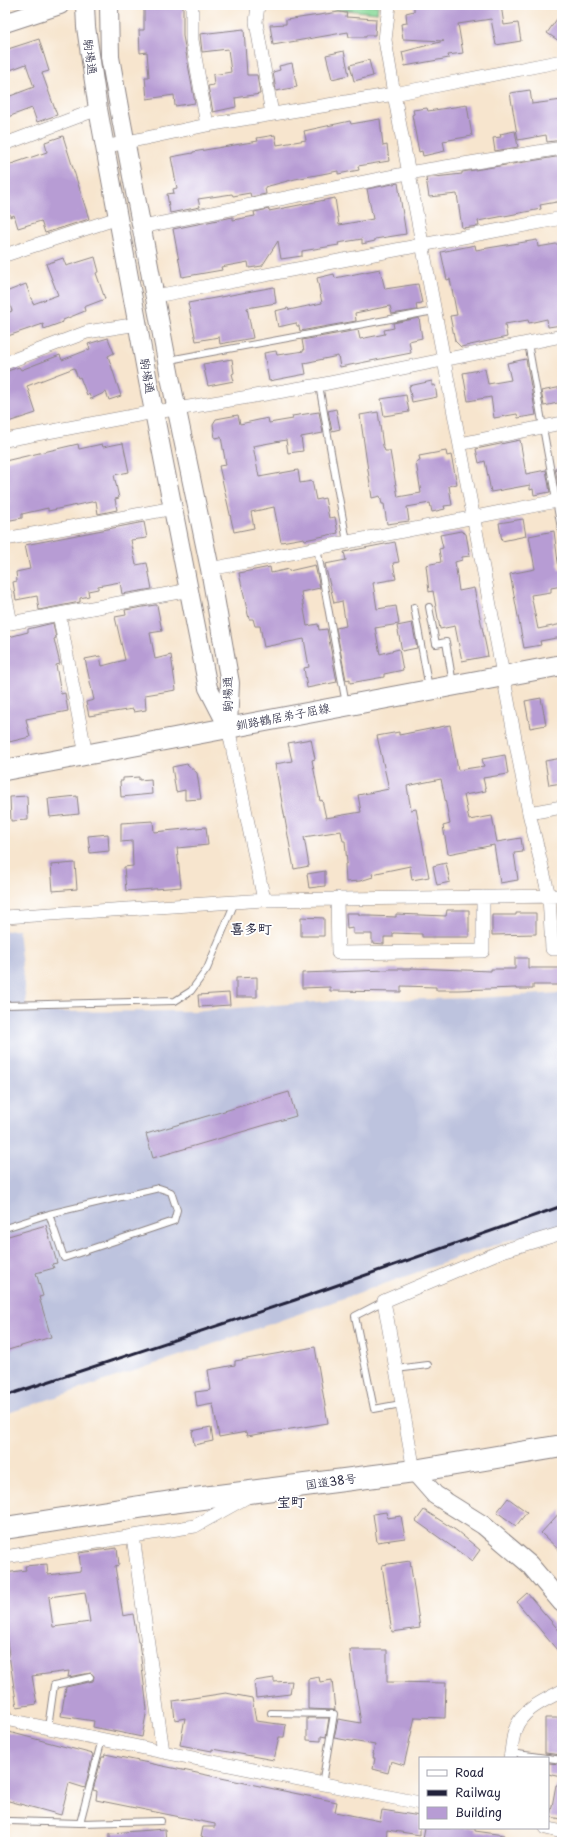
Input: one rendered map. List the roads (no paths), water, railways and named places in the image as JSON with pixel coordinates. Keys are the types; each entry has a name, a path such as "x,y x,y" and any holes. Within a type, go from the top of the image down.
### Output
{"highway":[{"name":"国道38号","path":"5,1528 171,1502 414,1471 562,1446"}],"main road":[{"name":"釧路鶴居弟子屈線","path":"5,770 562,665"}],"street":[{"path":"5,23 60,5"},
{"name":"駒場通","path":"85,5 86,27 104,147 208,688 228,727"},
{"name":"駒場通","path":"109,5 110,58 167,360 210,569 230,683 228,727"},
{"path":"192,5 192,40 207,126"},
{"path":"258,5 256,22 272,114"},
{"path":"389,5 385,40 408,173 530,813 556,896 552,949 562,949"},
{"path":"104,147 207,126 394,94 562,61"},
{"path":"5,144 98,109"},
{"path":"142,227 408,173 562,148"},
{"path":"5,255 118,218"},
{"path":"156,296 562,218"},
{"path":"5,363 88,332 138,324"},
{"path":"5,440 154,412 177,410 319,385 562,336"},
{"path":"460,444 562,423"},
{"path":"210,569 559,501"},
{"path":"5,539 174,508"},
{"path":"5,593 8,624 190,590"},
{"path":"59,614 86,755"},
{"path":"228,727 264,900"},
{"path":"530,813 562,807"},
{"path":"5,917 264,900 556,896"},
{"path":"336,898 338,953 483,951 483,897"},
{"path":"562,1233 502,1251 384,1301 414,1471 435,1495 483,1525 529,1564 562,1603"},
{"path":"5,1557 195,1526 256,1492"},
{"path":"133,1536 163,1752"},
{"path":"510,1755 515,1729 522,1718 537,1703 562,1691"},
{"path":"6,1719 419,1803"},
{"path":"549,1829 562,1832"}],"lane":[{"path":"167,360 434,311"},
{"path":"528,343 559,501 562,534"},
{"path":"319,385 347,542"},
{"path":"317,548 346,705"},
{"path":"414,607 430,690"},
{"path":"429,607 436,644 446,642 454,685"},
{"path":"5,1005 175,1000 191,991 207,969 235,902"},
{"path":"5,1228 49,1214 159,1188 171,1192 177,1210 174,1221 64,1258 49,1214"},
{"path":"384,1301 355,1316 374,1409 401,1404"},
{"path":"396,1369 428,1365"},
{"path":"48,1728 54,1685 90,1676"},
{"path":"5,1695 6,1719"},
{"path":"271,1713 334,1714 322,1784"},
{"path":"80,1823 102,1739"},
{"path":"510,1755 535,1757"},
{"path":"549,1758 562,1760"},
{"path":"9,1820 80,1823 161,1821"}],"railway":[{"path":"5,1396 295,1300 562,1206"}],"district":[{"name":"喜多町","path":"251,929"},
{"name":"宝町","path":"291,1502"}]}
